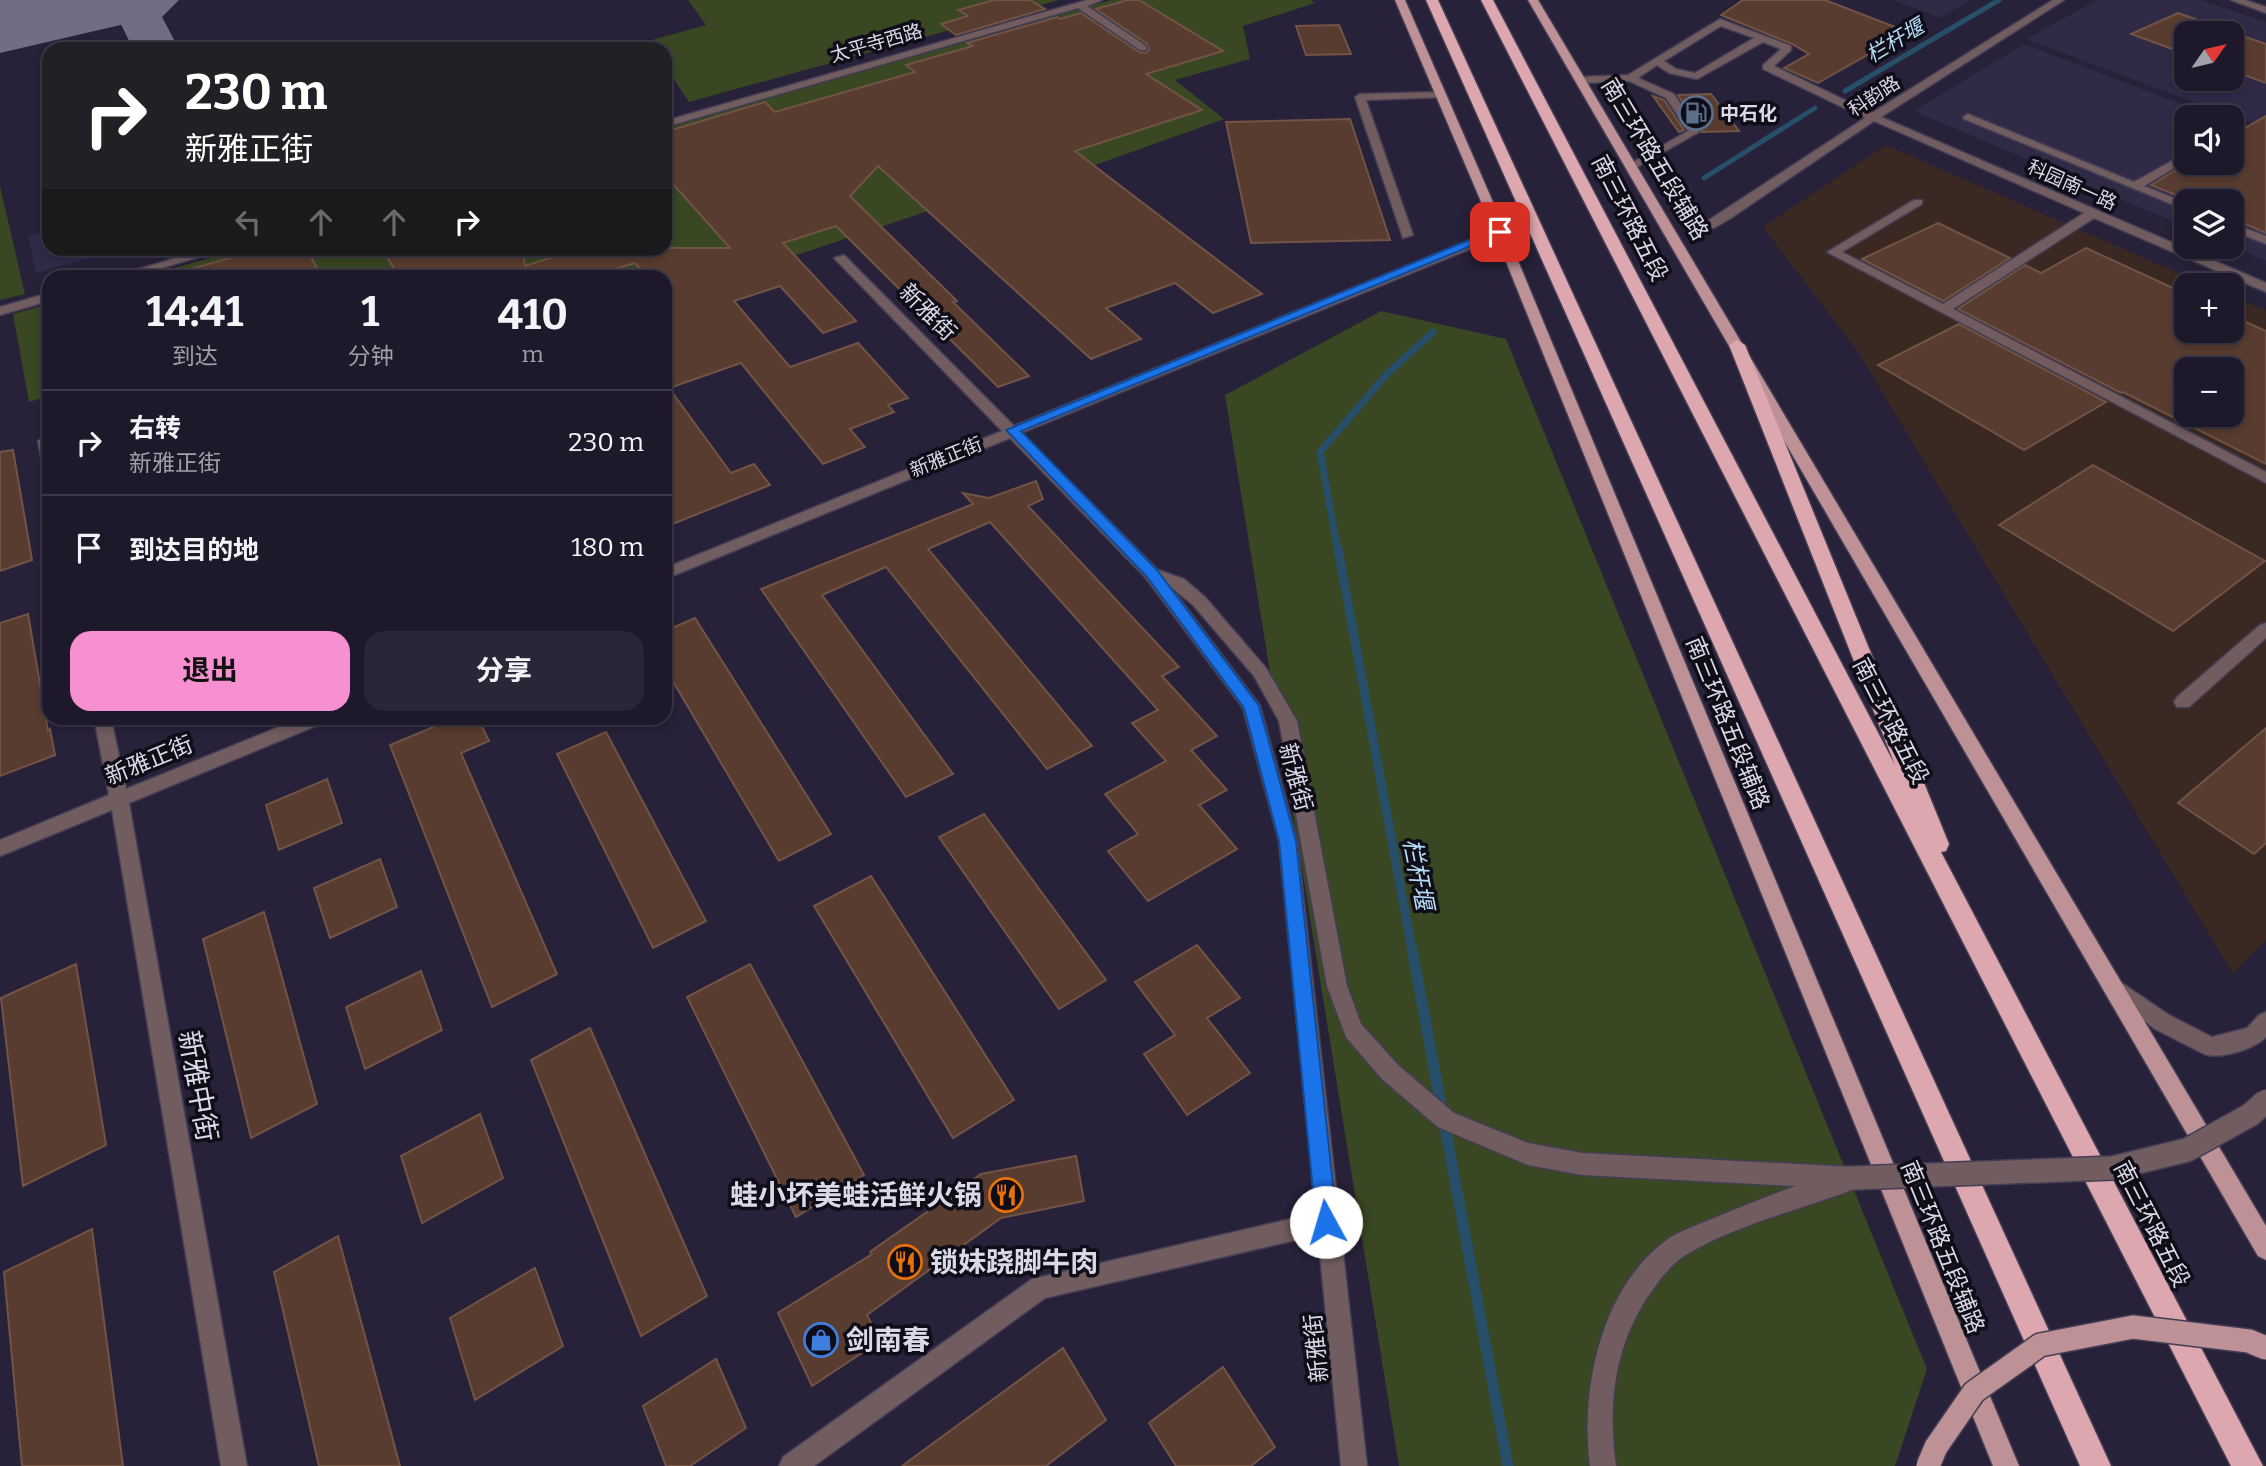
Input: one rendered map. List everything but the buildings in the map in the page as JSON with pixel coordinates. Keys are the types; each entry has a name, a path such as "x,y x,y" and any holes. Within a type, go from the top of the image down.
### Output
{"highway":[{"path":"1432,0 2096,1466"},
{"name":"南三环路五段","path":"1487,0 2248,1466"},
{"path":"1737,345 1986,962"}],"main road":[{"name":"南三环路五段辅路","path":"1400,0 1500,232 2006,1466"},
{"name":"南三环路五段辅路","path":"1533,0 2266,1248"},
{"path":"1928,1466 1936,1447 1974,1392 2040,1345 2133,1327 2249,1341 2266,1348"}],"street":[{"name":"太平寺西路","path":"672,122 1097,0"},
{"name":"科韵路","path":"1710,225 1727,216 1868,115 2059,0"},
{"path":"2236,0 2266,10"},
{"path":"2260,0 2266,2"},
{"path":"1079,5 1143,48"},
{"path":"1630,78 1720,22 1762,38"},
{"path":"1657,61 1673,71 1697,76 1762,38"},
{"name":"科园南一路","path":"1762,38 1788,48 1767,66 1868,115 2266,288"},
{"path":"1580,80 1630,78 1670,96 1694,132 1632,167"},
{"path":"1407,235 1360,97 1442,95"},
{"path":"1968,117 2174,202"},
{"path":"2136,187 2174,163"},
{"path":"1918,202 1833,252 2266,478"},
{"path":"1942,310 2093,213"},
{"path":"2244,231 2266,240"},
{"name":"新雅正街","path":"672,571 1500,232"},
{"path":"144,270 194,256"},
{"name":"新雅街","path":"840,258 1152,574 1251,706 1288,841 1326,1222 1354,1466"},
{"path":"0,311 42,299"},
{"path":"1152,574 1178,583 1199,601 1260,672 1289,721 1337,986 1353,1030 1390,1072 1446,1120 1528,1154 1581,1164 1854,1178 2113,1168 2187,1150 2250,1115 2266,1101"},
{"path":"2183,702 2266,629"},
{"name":"新雅中街","path":"103,725 119,800 234,1466"},
{"name":"新雅正街","path":"0,848 300,725"},
{"path":"2111,985 2162,1022 2211,1046 2253,1036 2266,1022"},
{"path":"1603,1466 1600,1401 1610,1343 1643,1280 1676,1247 1749,1213 1854,1178"},
{"path":"792,1466 1040,1287 1326,1222"}],"shaded area":[{"path":"1893,0 1970,0 1940,18"},
{"path":"2097,0 2201,0 2266,22 2266,129 2244,121 2244,105 2202,105 2026,39"},
{"path":"2024,44 2184,105 2174,105 2174,175 2244,175 2244,128 2266,137 2266,261 2244,252 2244,189 2174,189 2174,222 1914,111"},
{"path":"1886,145 2179,273 2174,273 2174,343 2244,343 2244,302 2266,311 2266,940 2233,974 1858,352 1763,227"},
{"path":"42,232 42,256 97,256 36,273 28,236"}],"green space":[{"path":"688,0 1059,0 689,102 672,76 672,42 648,41 706,25"},
{"path":"1111,0 1311,0 1315,3 1243,26 1250,59 1175,80 1224,119 1081,170 1072,163 672,297 672,270 503,270 495,259 457,270 167,270 218,256 672,256 672,126"},
{"path":"0,186 25,294 0,300"},
{"path":"42,306 42,398 29,402 13,314"},
{"path":"1381,311 1506,339 1927,1369 1895,1466 1399,1466 1225,395"}],"waterway":[{"name":"栏杆堰","path":"1845,91 1999,0"},
{"name":"栏杆堰","path":"1704,178 1815,108"},
{"name":"栏杆堰","path":"1338,551 1320,452 1387,374 1433,332"},
{"name":"栏杆堰","path":"1338,549 1412,950"},
{"name":"栏杆堰","path":"1412,949 1508,1466"}],"taxiway":[{"path":"152,42 138,14 157,0"}],"runway":[{"path":"0,19 90,0"}],"place":[{"name":"中石化","path":"1696,113"},
{"name":"蛙小坏美蛙活鲜火锅","path":"1006,1195"},
{"name":"锁妹跷脚牛肉","path":"905,1262"},
{"name":"剑南春","path":"821,1340"}],"route":[{"path":"1326,1222 1288,841 1251,706 1152,574 1012,430 1500,232"}]}
